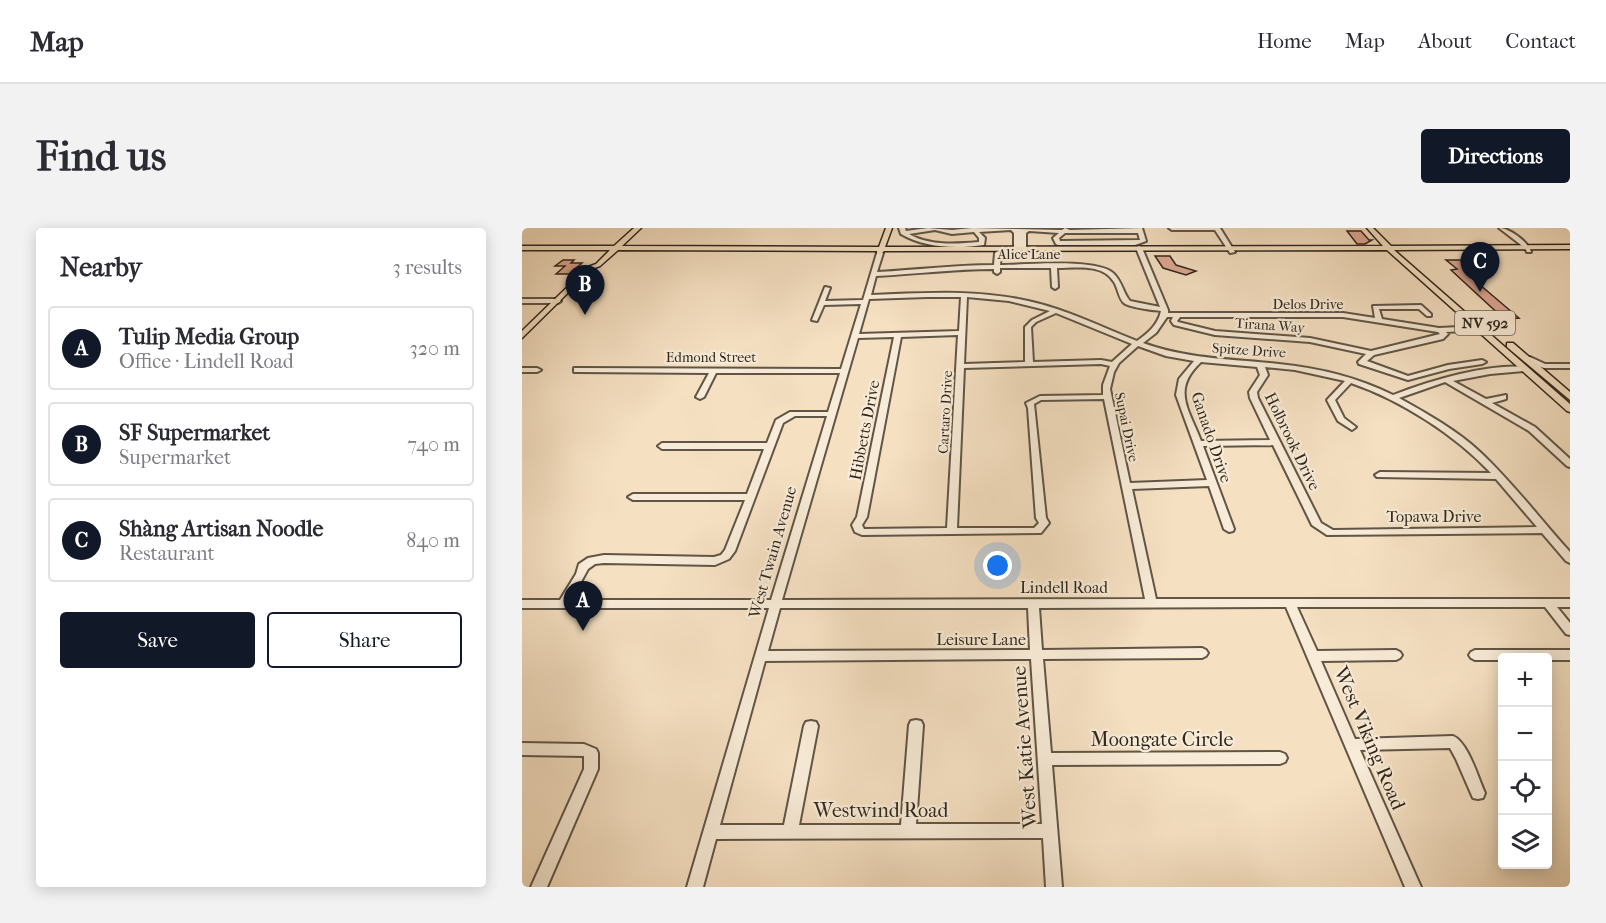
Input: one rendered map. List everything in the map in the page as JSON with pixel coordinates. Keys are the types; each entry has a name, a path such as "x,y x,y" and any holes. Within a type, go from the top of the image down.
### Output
{"main road":[{"path":"609,250 632,228"},
{"path":"522,336 590,268 589,266 638,228"},
{"name":"West Twain Avenue","path":"881,251 889,228"},
{"name":"NV 592","path":"1370,228 1459,301 1480,326 1525,364 1570,410"},
{"name":"NV 592","path":"1379,228 1395,249 1448,301 1457,303 1509,354 1539,370 1569,396"},
{"path":"609,250 778,253 1020,249 1230,250 1306,247 1570,249"},
{"path":"1274,252 1307,249 1306,247"},
{"path":"689,253 735,248"},
{"path":"522,250 735,248 980,253 1140,250"},
{"path":"742,253 767,249"},
{"path":"778,253 822,249"},
{"path":"980,253 1020,249"},
{"path":"1230,250 1274,252 1395,249"},
{"path":"1430,285 1459,301"},
{"path":"1509,354 1529,367 1539,370"},
{"path":"1525,364 1552,387 1569,396"}],"street":[{"path":"903,230 933,228 952,232 1012,228 1139,229 1143,241 1135,243 1058,243 1056,238 1066,230"},
{"path":"1012,228 1017,232 1017,247 1020,249 1023,247 1023,233 1029,228"},
{"path":"1172,228 1217,228 1230,250"},
{"path":"1502,228 1528,249"},
{"path":"903,230 909,238 927,243 982,244 982,238 975,230"},
{"path":"961,366 1101,362 1114,364 1159,326 1165,314 1140,250"},
{"name":"West Twain Avenue","path":"695,887 775,604 881,251"},
{"path":"997,269 998,253"},
{"path":"1054,266 1055,286"},
{"name":"Alice Lane","path":"873,274 922,272 959,267 997,269 1088,266 1106,271 1115,277 1128,303 1165,314"},
{"path":"815,320 827,288"},
{"name":"Spitze Drive","path":"821,303 904,296 964,295 1011,299 1056,311 1137,344 1199,360 1303,369 1350,380 1395,397 1476,453 1570,559"},
{"name":"Cartaro Drive","path":"952,531 964,295"},
{"path":"902,306 904,296"},
{"path":"522,301 558,301"},
{"path":"1379,320 1375,307 1421,307 1429,315"},
{"path":"1029,364 1028,327 1034,321 1056,311"},
{"name":"Delos Drive","path":"1165,314 1177,316 1332,315 1439,330 1480,326"},
{"name":"Tirana Way","path":"1177,316 1176,324 1205,332 1302,339 1371,353"},
{"path":"1439,330 1444,334 1440,337 1371,353 1362,362 1408,378 1448,367 1482,362"},
{"path":"854,336 962,333"},
{"name":"Hibbetts Drive","path":"898,334 862,517 857,525 859,530 867,532 952,531"},
{"name":"Ganado Drive","path":"1199,360 1180,381 1180,395 1229,529"},
{"name":"Supai Drive","path":"1114,364 1109,372 1107,397 1151,603"},
{"path":"1395,397 1445,379 1525,364 1570,368"},
{"name":"Holbrook Drive","path":"1260,365 1264,375 1252,393 1317,525 1323,530"},
{"path":"1539,370 1570,368"},
{"path":"522,370 537,370"},
{"name":"Edmond Street","path":"577,370 844,371"},
{"path":"700,397 713,372"},
{"path":"1445,379 1532,429 1570,464"},
{"path":"1350,380 1331,400 1341,419 1352,427"},
{"path":"952,531 1032,532 1040,529 1044,523 1041,518 1030,403 1033,400 1107,397"},
{"path":"1485,402 1503,397"},
{"path":"563,604 583,567 592,561 604,559 715,561 725,556 730,551 779,422 787,416 799,414 832,414"},
{"path":"1198,444 1276,442"},
{"path":"662,447 770,446"},
{"path":"1380,475 1497,476"},
{"path":"1126,486 1212,483"},
{"path":"633,497 751,497"},
{"name":"Topawa Drive","path":"1323,530 1331,533 1545,530"},
{"path":"1548,603 1570,631"},
{"name":"Lindell Road","path":"522,604 1570,603"},
{"name":"West Katie Avenue","path":"1033,604 1054,887"},
{"name":"West Viking Road","path":"1290,604 1413,887"},
{"name":"Leisure Lane","path":"761,656 1202,653"},
{"path":"1313,656 1396,655"},
{"path":"1475,655 1570,655"},
{"path":"908,831 916,725"},
{"path":"790,831 811,726"},
{"path":"1352,745 1453,742 1459,750 1461,759 1478,793"},
{"path":"522,749 584,750 591,753 591,769 539,887"},
{"name":"Moongate Circle","path":"1045,759 1280,758"},
{"name":"Westwind Road","path":"711,832 1050,831"}],"building":[{"path":"1347,231 1361,231 1369,240 1372,240 1365,244 1357,244"},
{"path":"1155,256 1170,256 1176,265 1196,271 1186,275 1163,268"},
{"path":"563,260 582,263 569,274 556,274 565,266 555,266"},
{"path":"1446,260 1460,260 1474,272 1466,273 1519,318 1504,319 1451,270 1457,269"}],"place":[{"name":"Shàng Artisan Noodle","path":"1480,292"},
{"name":"SF Supermarket","path":"585,315"},
{"name":"Tulip Media Group","path":"583,631"}]}
